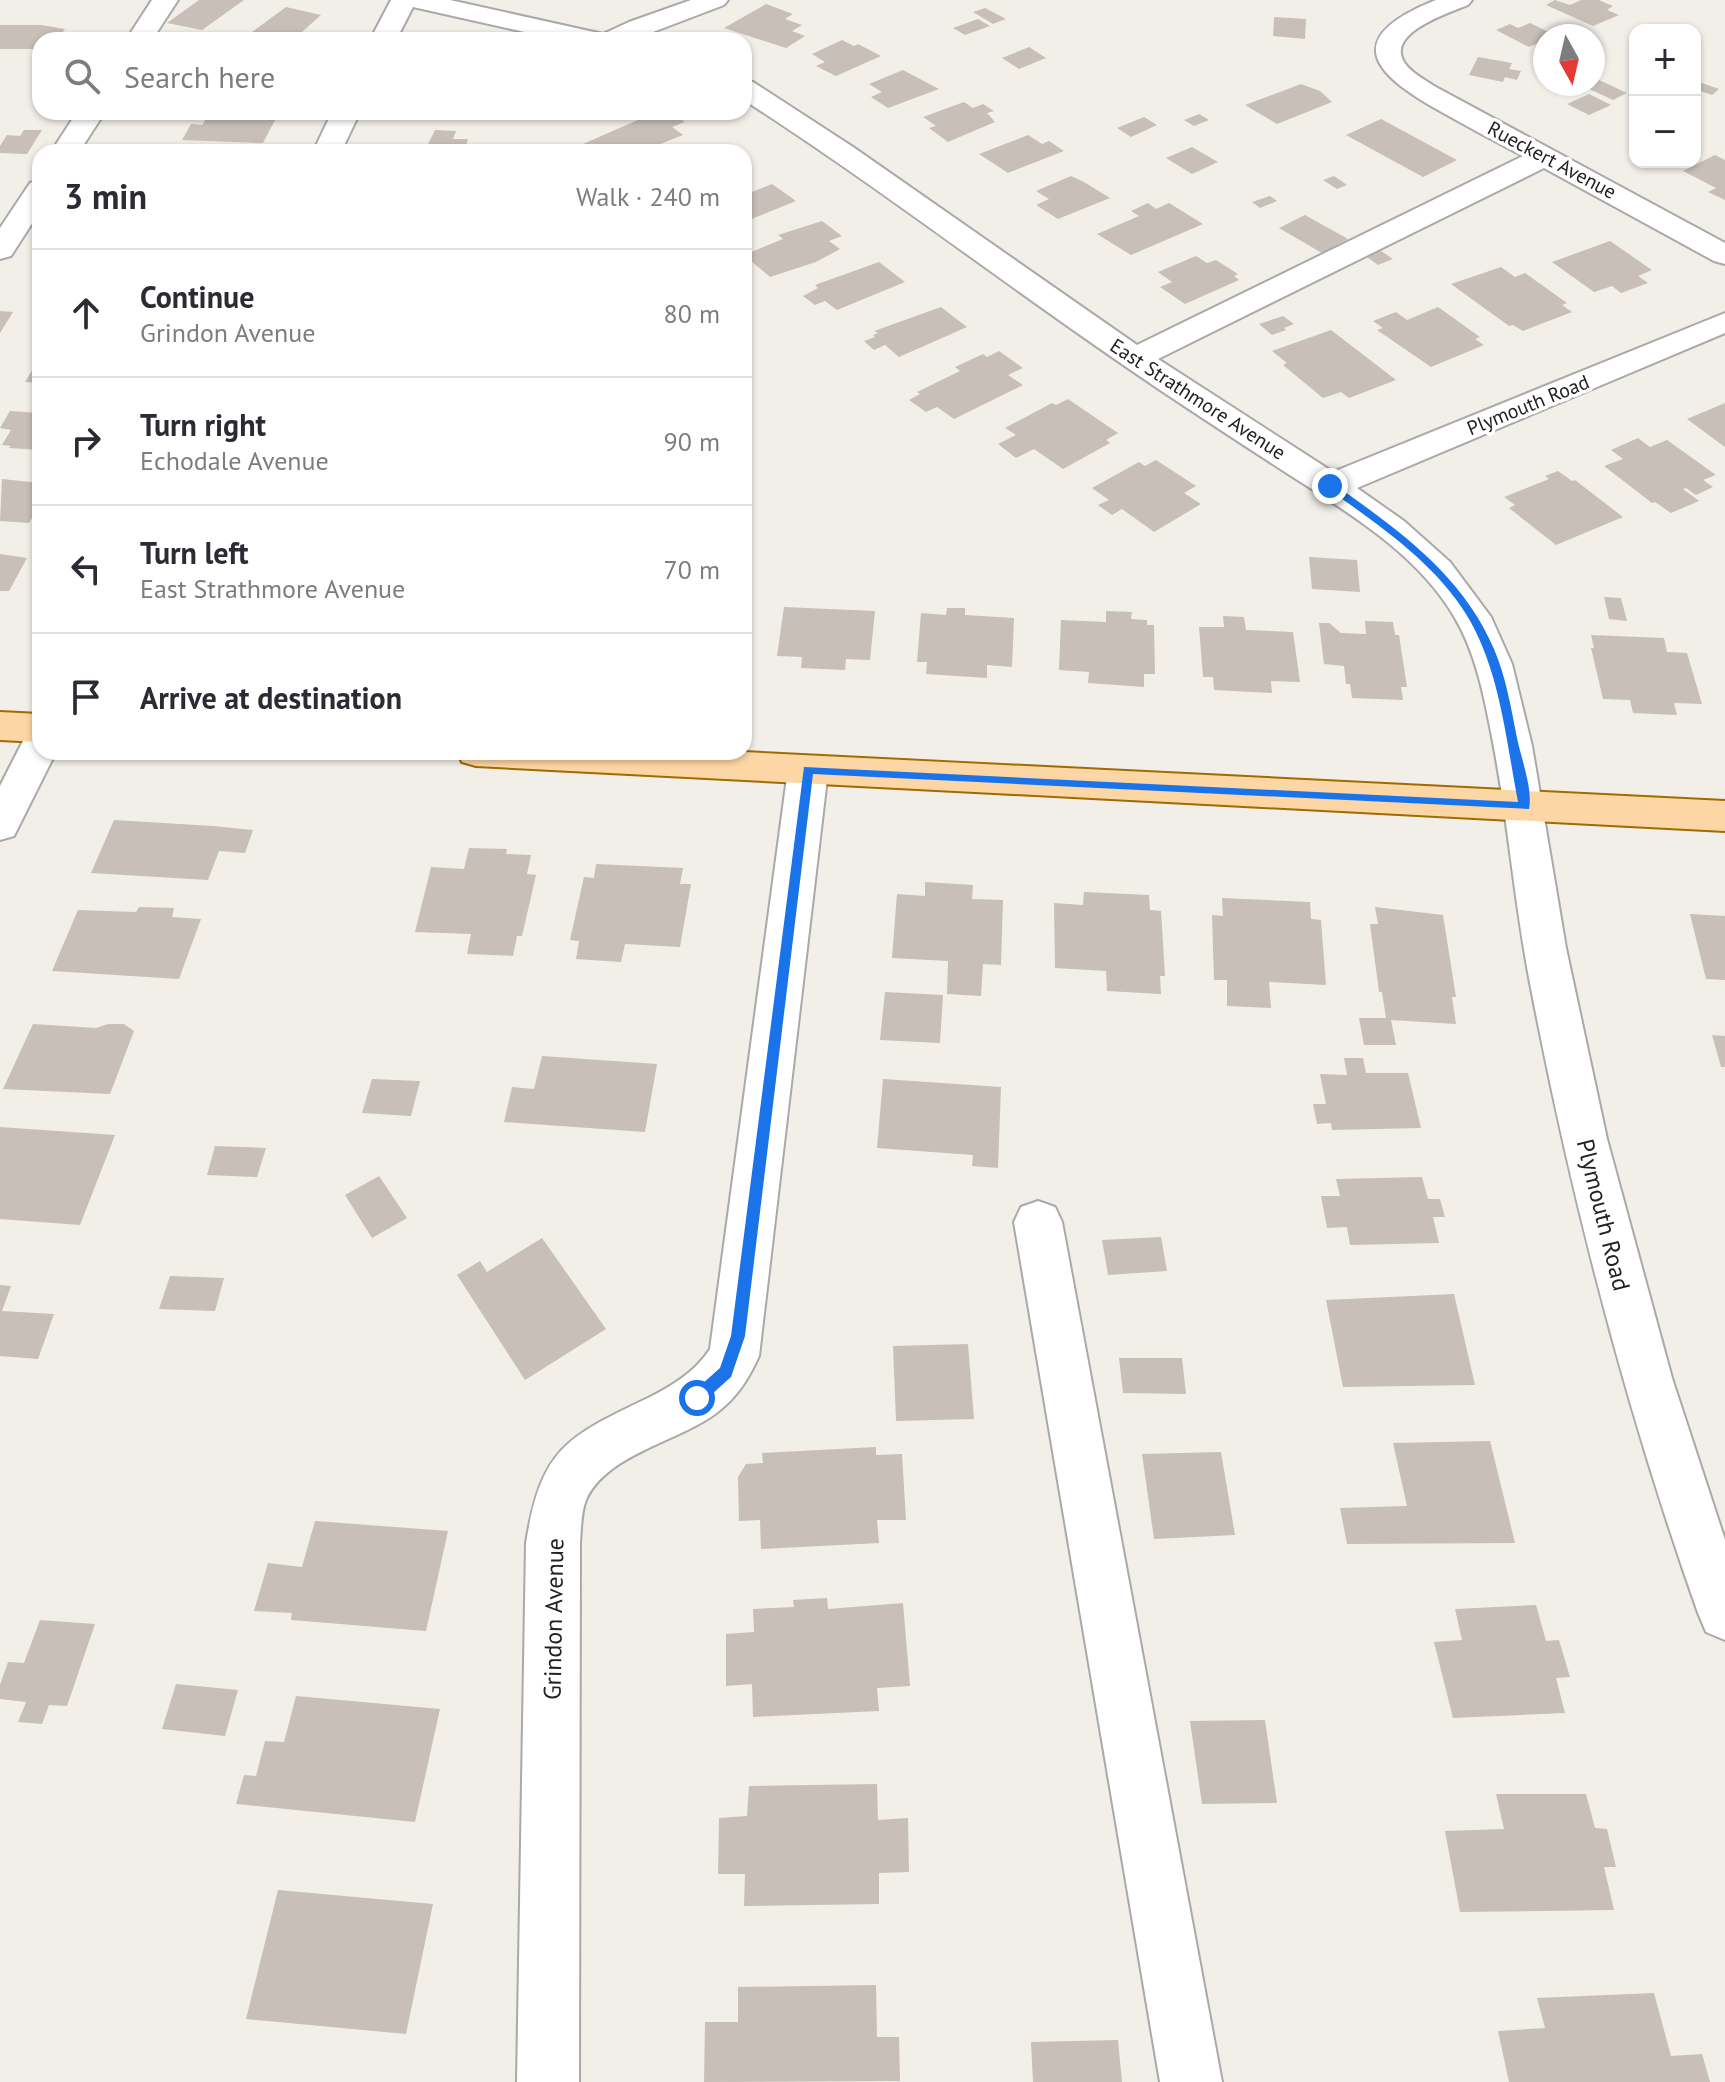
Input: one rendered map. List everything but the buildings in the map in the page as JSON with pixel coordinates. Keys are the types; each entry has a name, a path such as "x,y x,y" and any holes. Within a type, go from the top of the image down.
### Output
{"main road":[{"path":"0,726 32,728"},
{"path":"624,760 1725,816"}],"street":[{"path":"144,32 165,0"},
{"path":"387,32 404,0"},
{"path":"416,0 560,32"},
{"path":"495,17 516,0"},
{"path":"628,32 715,0"},
{"name":"Rueckert Avenue","path":"1459,0 1405,24 1393,36 1386,59 1390,68 1409,83 1725,255"},
{"name":"East Strathmore Avenue","path":"752,94 1135,358 1330,486 1400,537 1445,580 1471,613 1489,650 1502,690 1525,806"},
{"path":"70,144 86,120"},
{"path":"331,144 342,120"},
{"path":"1135,358 1546,156"},
{"path":"0,250 32,201"},
{"name":"Plymouth Road","path":"1330,486 1725,322"},
{"path":"0,825 32,760"},
{"name":"Grindon Avenue","path":"548,2082 553,1543 564,1486 576,1469 603,1448 697,1398 726,1372 734,1356 808,770"},
{"name":"Plymouth Road","path":"1525,806 1548,968 1581,1129 1637,1350 1725,1613"},
{"path":"1038,1222 1191,2082"}],"route":[{"path":"697,1398 726,1372 734,1356 738,1336 808,770 1525,806 1502,690 1489,650 1471,613 1445,580 1400,537 1330,486"}]}
